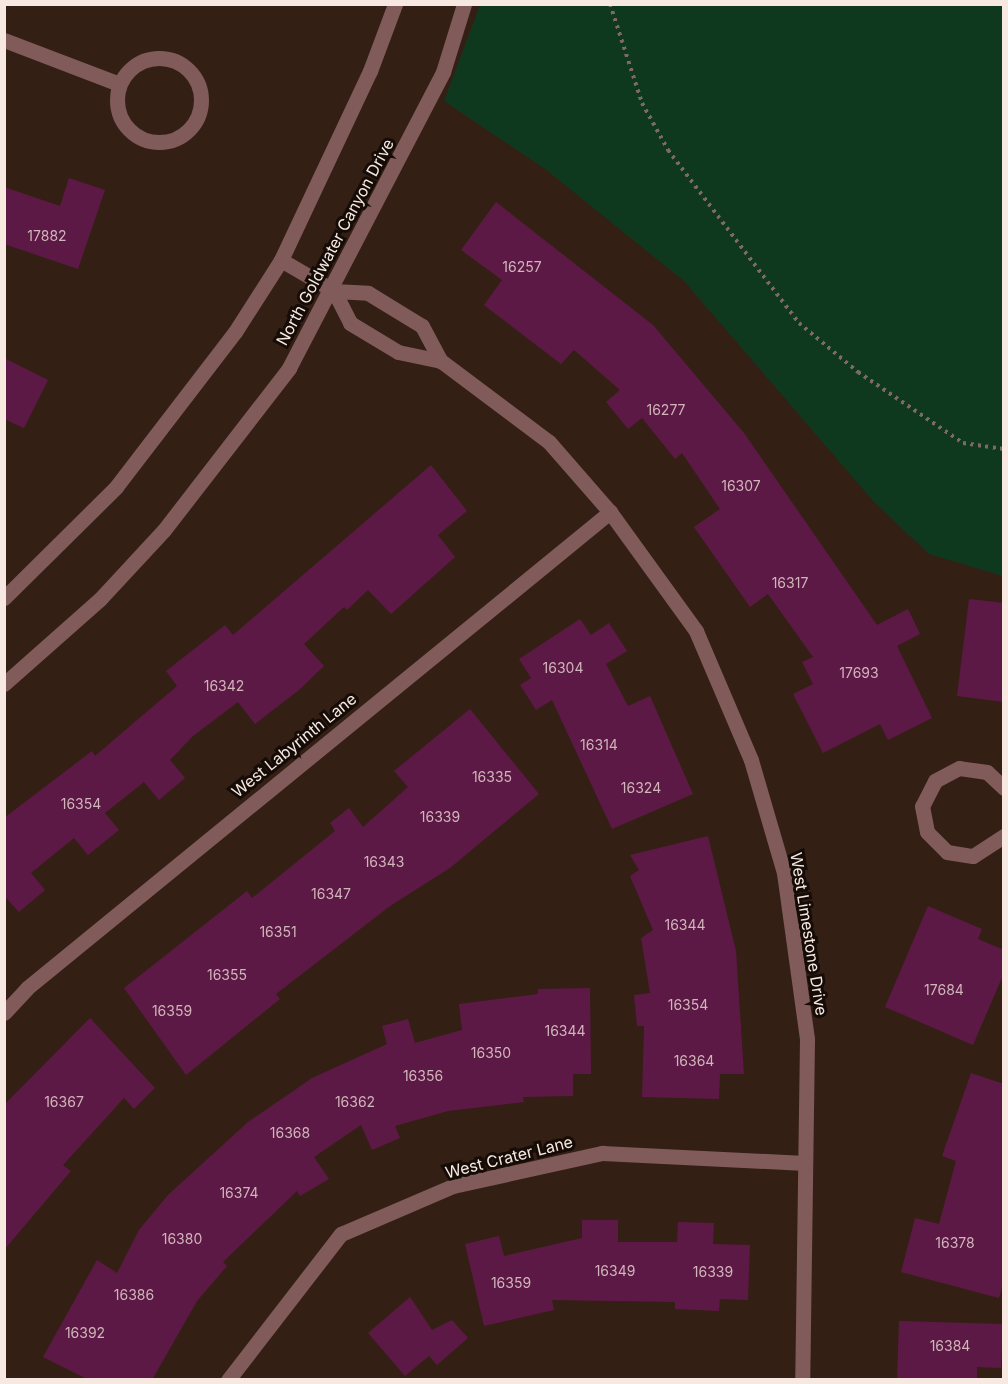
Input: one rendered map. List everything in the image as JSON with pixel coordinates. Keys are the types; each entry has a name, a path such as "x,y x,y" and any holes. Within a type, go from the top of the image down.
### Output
{"street":[{"path":"4,598 54,553 169,425 281,260 370,71 395,4"},
{"name":"North Goldwater Canyon Drive","path":"4,684 100,599 219,465 289,368 334,291 443,72 464,4"},
{"path":"4,40 119,84"},
{"path":"163,58 177,61 196,80 201,93 196,120 172,140 141,139 117,110 119,84 137,63 163,58"},
{"name":"West Limestone Drive","path":"281,260 334,291 368,293 422,326 441,361 549,442 610,512 696,632 751,760 784,873 807,1039 802,1380"},
{"name":"West Limestone Drive","path":"334,291 350,323 398,352 441,361"},
{"name":"West Labyrinth Lane","path":"4,1013 27,988 610,512"},
{"path":"1004,788 987,772 959,768 934,781 922,806 927,832 946,852 973,856 1004,836"},
{"name":"West Crater Lane","path":"228,1380 341,1234 453,1186 602,1153 805,1163"}],"path":[{"path":"610,4 642,104 669,150 799,323 858,372 963,443 1004,448"}],"green space":[{"path":"480,5 1003,5 1003,576 929,554 874,502 684,281 545,169 444,101"}],"building":[{"path":"69,178 105,190 78,269 4,244 4,187 60,206"},
{"path":"496,202 653,325 744,433 877,625 908,609 920,634 897,646 932,718 888,740 880,724 823,753 793,694 813,684 802,662 813,657 768,594 750,607 694,527 720,509 682,453 675,459 642,418 628,429 606,402 620,390 574,350 561,364 484,305 502,280 461,250"},
{"path":"4,358 48,380 24,428 4,419"},
{"path":"431,465 467,511 438,535 455,557 391,614 368,590 347,610 344,607 304,644 324,666 299,690 255,724 238,702 193,736 170,760 185,778 159,800 144,782 105,813 119,830 88,855 74,838 31,873 45,890 19,912 4,896 4,818 92,751 95,756 177,686 166,671 225,625 233,635"},
{"path":"969,599 1004,603 1004,702 957,696"},
{"path":"580,619 591,635 609,623 627,651 606,664 628,706 650,696 693,794 612,829 552,700 536,710 520,685 531,678 519,659"},
{"path":"470,709 539,794 450,868 390,906 276,994 280,999 186,1075 124,988 247,891 252,898 335,831 330,823 349,808 363,827 408,787 394,771"},
{"path":"708,836 736,951 744,1074 720,1074 719,1099 642,1097 644,1026 637,1026 634,995 650,993 641,938 653,930 630,876 639,870 630,855"},
{"path":"928,906 982,929 978,939 1004,950 1004,973 973,1045 885,1007"},
{"path":"590,988 591,1074 573,1074 573,1096 523,1097 524,1102 448,1111 395,1126 400,1138 372,1150 361,1125 314,1157 329,1179 300,1196 297,1191 223,1262 227,1266 197,1301 152,1380 89,1380 43,1357 97,1260 117,1273 139,1230 168,1195 248,1122 312,1078 387,1044 382,1026 408,1019 415,1043 462,1030 459,1004 538,994 538,989"},
{"path":"90,1018 155,1088 134,1109 124,1098 63,1165 71,1171 4,1250 4,1105"},
{"path":"971,1073 1004,1084 1004,1280 999,1298 901,1272 915,1218 939,1224 956,1161 942,1156"},
{"path":"582,1220 618,1220 618,1242 677,1242 678,1222 714,1223 713,1244 750,1245 748,1300 720,1299 719,1311 675,1309 675,1302 552,1300 554,1310 484,1326 465,1244 499,1236 504,1256 582,1238"},
{"path":"410,1297 432,1330 452,1320 468,1338 437,1365 429,1356 405,1376 368,1333"},
{"path":"899,1321 1003,1324 1001,1368 977,1367 977,1380 897,1380"}]}
